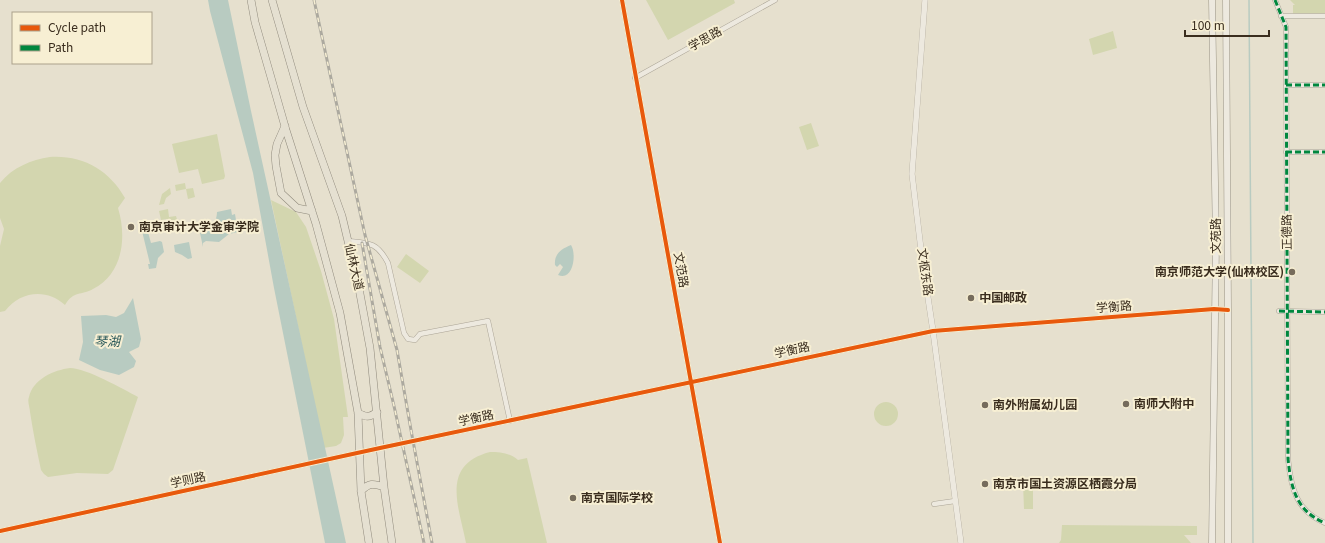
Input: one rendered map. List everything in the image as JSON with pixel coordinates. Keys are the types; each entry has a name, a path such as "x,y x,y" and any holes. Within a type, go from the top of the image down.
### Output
{"main road":[{"name":"仙林大道","path":"251,0 255,22 285,126 312,211 340,314 358,412 361,491 369,543"},
{"name":"仙林大道","path":"272,0 303,107 342,216 358,283 370,348 384,487 392,543"},
{"name":"文苑路","path":"1212,0 1216,243 1212,543"},
{"name":"文苑路","path":"1226,0 1228,543"},
{"path":"285,126 277,144 275,154 275,162 281,193 297,208 312,211"},
{"path":"358,412 366,417 371,417 377,412"},
{"path":"361,491 368,485 374,483 384,487"}],"street":[{"name":"文范路","path":"622,0 720,543"},
{"name":"学思路","path":"635,78 775,0"},
{"name":"文枢东路","path":"925,0 912,174 961,543"},
{"name":"正德路","path":"1275,0 1286,28 1288,459 1290,481 1296,498 1307,512 1325,523"},
{"path":"1281,16 1325,16"},
{"path":"1286,85 1325,85"},
{"path":"1286,152 1325,152"},
{"path":"348,241 370,243 385,256 388,262 404,333 408,339 415,340 420,334 488,321 510,421"},
{"name":"学衡路","path":"380,448 933,331 1214,309 1228,310"},
{"path":"1279,311 1325,312"},
{"name":"学则路","path":"0,532 380,448"},
{"path":"934,504 955,501"}],"green space":[{"path":"646,0 734,0 735,3 668,40"},
{"path":"1290,0 1325,0 1325,14 1293,14 1293,5 1295,5"},
{"path":"1113,31 1117,48 1093,55 1089,39"},
{"path":"811,123 819,146 807,150 799,127"},
{"path":"217,134 225,176 224,179 202,184 198,169 179,173 172,144"},
{"path":"50,157 73,159 94,166 103,172 119,188 125,198 118,208 122,231 120,254 111,274 103,282 89,291 71,297 65,305 50,296 34,294 18,299 5,311 0,312 0,246 4,229 0,218 0,183 5,177 23,165"},
{"path":"185,183 186,189 176,191 175,185"},
{"path":"170,188 171,194 166,198 164,204 159,205 162,194"},
{"path":"193,188 195,197 188,199 186,189"},
{"path":"271,200 296,212 306,227 321,271 334,319 348,417 343,417 344,435 341,443 336,446 323,448"},
{"path":"168,209 169,217 176,216 178,223 168,225 167,219 161,220 159,211"},
{"path":"406,254 429,271 420,283 397,267"},
{"path":"70,368 95,375 138,397 113,470 108,474 77,473 48,477 41,470 28,399 35,385 45,376"},
{"path":"886,402 894,406 898,414 894,422 886,426 878,422 874,414 878,406"},
{"path":"490,452 505,453 518,460 527,458 547,543 466,543 457,502 459,477 464,467 474,458"},
{"path":"1023,483 1033,483 1033,509 1024,509"},
{"path":"1062,525 1197,526 1197,535 1184,535 1191,543 1059,543 1061,540"}],"water":[{"path":"208,0 228,0 346,543 325,543 274,288 253,173"},
{"path":"231,209 232,215 235,214 238,232 229,234 219,242 206,241 203,243 203,247 200,233 211,228 215,222 217,212"},
{"path":"146,225 151,243 162,242 164,252 158,258 156,268 149,269 148,264 150,264 142,231 139,226"},
{"path":"189,242 192,258 188,259 175,252 174,245"},
{"path":"571,245 574,254 570,271 567,275 558,275 563,267 560,264 557,267 555,265 557,255 561,250"},
{"name":"琴湖","path":"133,298 141,339 139,347 129,352 136,361 134,367 119,375 100,370 79,360 83,342 81,316 106,315 116,317 124,313"}],"waterway":[{"path":"1249,0 1253,543"}],"railway":[{"path":"314,0 365,235 397,350 432,543"},
{"path":"362,243 380,347 424,543"}],"marked path":[{"path":"1275,0 1286,27 1288,459 1293,489 1301,505 1307,512 1325,523"},
{"path":"1286,85 1325,85"},
{"path":"1286,152 1325,152"},
{"path":"1279,311 1325,312"}],"cycle path":[{"path":"622,0 720,543"},
{"path":"0,531 380,448 933,331 1214,309 1228,310"}],"place":[{"name":"南京审计大学金审学院","path":"131,227"},
{"name":"南京师范大学(仙林校区)","path":"1292,272"},
{"name":"中国邮政","path":"971,298"},
{"name":"南师大附中","path":"1126,404"},
{"name":"南外附属幼儿园","path":"985,405"},
{"name":"南京市国土资源区栖霞分局","path":"985,484"},
{"name":"南京国际学校","path":"573,498"}]}
